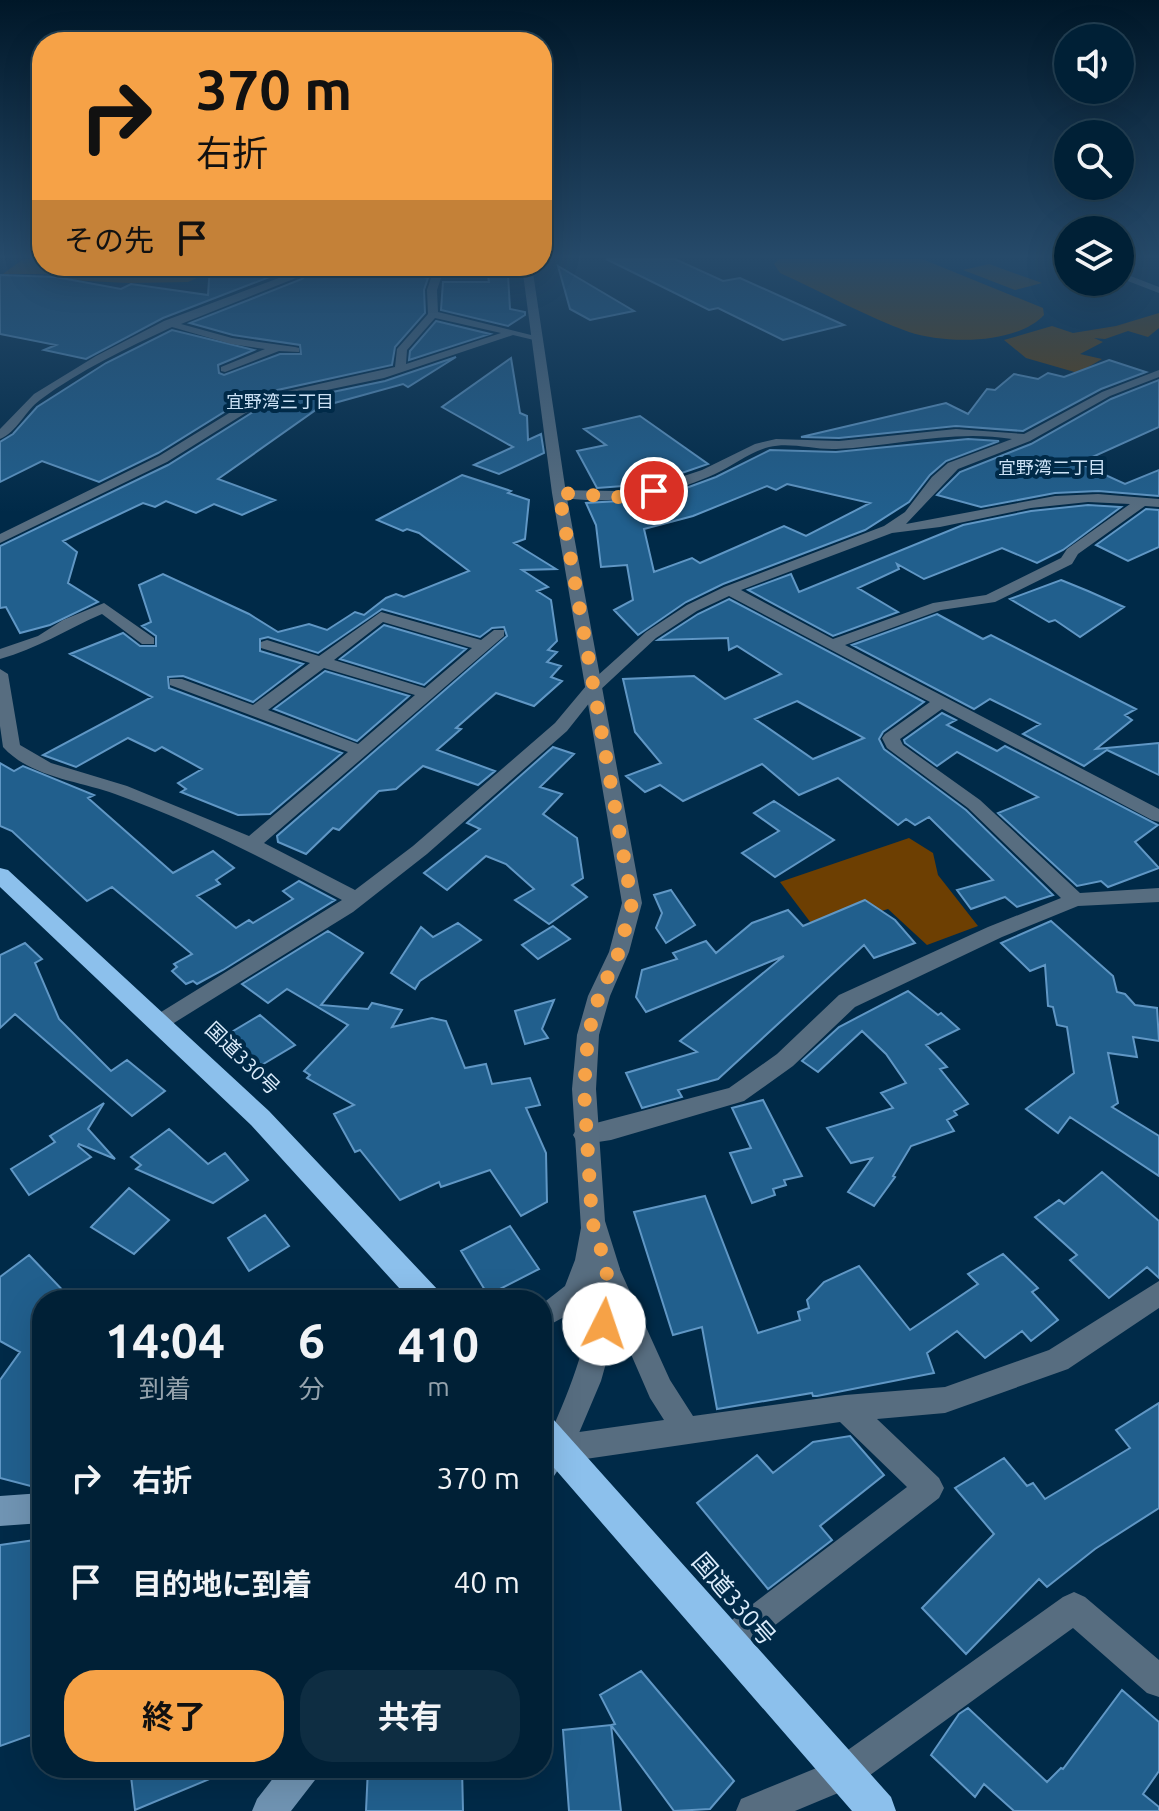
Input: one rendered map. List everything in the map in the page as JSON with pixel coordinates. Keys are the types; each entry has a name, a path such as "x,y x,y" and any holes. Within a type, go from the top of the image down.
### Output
{"highway":[{"name":"国道330号","path":"0,875 260,1118 420,1290"},
{"name":"国道330号","path":"552,1454 877,1811"}],"main road":[{"path":"0,1511 32,1509"},
{"path":"269,1811 295,1778"}],"street":[{"path":"0,435 34,398 129,344"},
{"path":"248,344 295,350"},
{"path":"400,367 402,349 407,344"},
{"path":"0,539 163,459 256,401 380,376 476,344"},
{"path":"539,344 559,493 632,903 619,952 599,996 588,1035 585,1135 592,1221 589,1267 579,1288 552,1309"},
{"path":"225,369 277,348"},
{"path":"161,1023 356,899 420,850 561,727 592,689 651,635 692,608 729,590 889,529 910,515 937,480 953,466 1026,438 1106,394 1159,373"},
{"path":"559,493 618,497 654,491 709,473 764,444 784,441 837,446 953,432 1005,433 1026,438"},
{"path":"889,529 930,527 1024,505 1076,498 1159,503"},
{"path":"833,644 938,606 990,599 1067,561 1072,552 1142,502"},
{"path":"729,590 1159,816"},
{"path":"0,654 44,639 68,623 104,608 148,641"},
{"path":"255,712 381,617 484,646"},
{"path":"251,844 499,633"},
{"path":"267,645 428,694"},
{"path":"0,674 12,747 45,767 121,790 251,844 356,899"},
{"path":"176,682 361,751"},
{"path":"941,702 891,738 896,748 974,804 1075,900"},
{"path":"585,1135 611,1131 736,1095 785,1060 847,1001 995,932 1075,900 1159,895"},
{"path":"592,1221 607,1269 660,1389 686,1430"},
{"path":"552,1439 599,1345 607,1297 607,1269"},
{"path":"552,1448 845,1408 945,1400 1058,1360 1159,1293"},
{"path":"727,1643 929,1488 845,1408"},
{"path":"753,1811 843,1774 1074,1608 1159,1681"}],"shaded area":[{"path":"1008,344 1100,344 1080,354 1102,359 1078,373 1026,358"},
{"path":"909,838 933,853 938,875 978,926 927,945 888,909 817,931 780,882"}],"building":[{"path":"48,344 115,344 86,359 44,350 56,345"},
{"path":"145,344 227,344 254,350 218,365 219,373 224,375 280,354 301,354 300,345 290,344 398,344 392,365 250,396 158,453 99,482 42,461 0,482 0,442 13,434 37,407 106,363"},
{"path":"416,344 460,344 409,360 410,351"},
{"path":"456,357 408,387 403,384 320,407 218,479 275,500 242,515 214,504 196,513 166,501 155,507 143,503 63,541 77,552 68,583 98,602 50,625 20,633 6,607 0,608 0,546 168,465 261,407 385,381"},
{"path":"511,358 520,413 527,416 528,440 541,434 544,453 499,474 474,465 513,447 442,407"},
{"path":"1109,360 1146,372 1101,389 1023,431 956,426 839,438 801,437 946,403 968,414 987,389 995,390 1014,374 1038,379 1048,373 1064,377"},
{"path":"1159,380 1159,427 1079,463 1125,484 1159,470 1159,496 1098,491 1055,493 981,507 937,495 960,472 1031,444 1111,399"},
{"path":"640,416 708,464 650,484 597,488 577,451 606,445 584,429"},
{"path":"968,439 999,441 946,461 930,475 909,502 865,530 723,584 686,602 638,635 614,610 633,600 627,565 601,567 596,525 586,503 636,500 678,491 716,477 770,450 836,452","holes":["787,484 870,503 806,536 784,526 700,563 692,558 654,572 644,529 693,516 767,486 776,490"]},
{"path":"462,475 529,500 525,539 514,543 556,569 522,570 548,587 537,591 551,600 557,641 548,650 557,652 547,662 561,666 551,677 562,681 534,706 496,693 456,728 461,729 437,750 495,771 478,785 423,766 396,789 379,791 339,830 333,828 306,854 278,842 277,836 507,636 504,627 492,628 480,637 382,609 318,653 268,637 260,639 260,651 303,664 253,702 183,676 168,677 169,688 342,753 270,814 238,815 181,792 186,789 178,783 202,769 162,747 155,751 128,738 76,767 43,755 152,697 70,654 123,633 140,646 156,646 156,636 142,626 151,622 139,585 163,574 249,614 278,632 309,624 327,630 355,612 364,615 386,598 396,594 404,597 469,571 419,533 407,529 403,531 377,520"},
{"path":"1088,505 1121,507 1063,550 1037,563 1002,548 924,579 897,564 899,569 858,588 898,612 833,636 748,590 791,574 799,592 963,525 1031,511"},
{"path":"1146,509 1159,510 1159,547 1128,561 1096,545"},
{"path":"1061,580 1124,607 1080,637 1055,620 1049,622 1010,599"},
{"path":"729,599 924,702 883,732 879,739 884,749 966,810 1053,895 1017,907 1005,897 971,909 957,890 993,880 929,817 915,825 906,819 898,825 838,778 799,795 762,764 683,801 660,785 645,792 626,776 661,763 635,732 623,679 694,676 725,699 781,674 737,646 729,650 728,638 658,640 698,614","holes":["797,701 864,738 813,759 755,719"]},
{"path":"937,614 983,639 991,635 1136,709 1125,715 1132,720 1096,749 1159,743 1159,775 1107,750 1084,766 1023,734 1040,724 990,699 974,709 852,645"},
{"path":"384,625 466,649 424,685 340,659"},
{"path":"325,671 409,696 357,741 274,709"},
{"path":"942,713 956,720 947,725 997,751 1005,746 1158,825 1135,842 1159,868 1108,887 1101,881 1077,886 998,813 1038,797 957,752 937,766 905,743 904,740"},
{"path":"553,747 574,754 540,787 562,794 543,814 577,838 583,878 572,885 587,897 549,924 515,900 534,889 506,864 486,856 447,890 424,873 480,829 467,823"},
{"path":"0,763 14,771 23,766 94,795 88,798 173,873 213,851 234,868 216,880 220,884 197,896 236,928 249,920 253,923 293,899 283,891 299,881 335,900 223,970 197,984 193,981 186,984 172,971 177,967 174,964 192,954 112,887 87,901 12,831 0,826"},
{"path":"774,801 834,840 775,877 742,853 779,831 754,813"},
{"path":"671,890 695,925 666,943 656,928 662,913 654,895"},
{"path":"865,900 895,920 915,943 874,958 864,945 718,1079 678,1090 682,1097 642,1108 626,1073 697,1052 680,1041 784,956 646,1012 636,997 642,970 677,959 673,953 706,941 716,953 752,923 788,910 803,926"},
{"path":"1051,921 1113,976 1117,992 1125,994 1135,1005 1157,1008 1159,1041 1133,1037 1137,1057 1108,1053 1118,1103 1112,1107 1159,1136 1159,1176 1070,1117 1058,1133 1026,1109 1074,1073 1067,1027 1057,1025 1053,1007 1048,1006 1045,965 1030,971 1001,943"},
{"path":"458,923 481,940 420,981 415,989 391,973 421,927 433,937"},
{"path":"553,926 570,939 538,959 522,945"},
{"path":"328,931 363,953 321,1005 368,1009 372,1003 402,1010 392,1027 432,1018 446,1021 465,1068 486,1064 492,1084 530,1078 540,1105 526,1108 546,1153 547,1202 521,1216 490,1170 441,1187 439,1182 400,1200 360,1150 355,1152 334,1114 354,1105 307,1078 310,1075 304,1071 348,1025 287,989 268,1003 242,984"},
{"path":"25,943 42,959 35,963 59,1019 111,1071 127,1060 165,1091 132,1116 15,1014 0,1028 0,955"},
{"path":"908,991 959,1029 926,1045 947,1067 940,1069 968,1104 954,1111 957,1115 947,1120 954,1131 911,1146 895,1177 874,1206 848,1192 872,1158 851,1163 827,1128 893,1108 881,1093 906,1083 886,1054 862,1031 818,1072 802,1061 839,1027"},
{"path":"554,1000 542,1029 548,1038 525,1044 515,1011"},
{"path":"260,1015 295,1045 260,1066 230,1033"},
{"path":"763,1100 802,1176 784,1180 786,1185 773,1189 775,1195 752,1203 730,1153 751,1148 732,1108"},
{"path":"104,1103 88,1129 115,1159 79,1144 91,1157 29,1195 11,1169 55,1142 50,1136"},
{"path":"169,1129 208,1164 225,1153 248,1180 213,1203 136,1169 141,1165 131,1157"},
{"path":"1102,1172 1159,1221 1159,1278 1147,1267 1109,1298 1070,1260 1077,1255 1035,1217 1059,1200 1064,1204"},
{"path":"129,1188 169,1220 134,1254 91,1227"},
{"path":"705,1196 758,1333 800,1320 798,1312 809,1308 807,1300 824,1282 859,1266 910,1330 978,1284 968,1274 1003,1254 1038,1288 1032,1292 1058,1320 1031,1341 1022,1331 985,1358 957,1331 927,1353 934,1373 817,1396 812,1393 717,1409 702,1327 673,1335 634,1212"},
{"path":"265,1215 289,1246 249,1271 228,1238"},
{"path":"510,1226 539,1269 498,1290 485,1290 461,1251"},
{"path":"29,1255 62,1290 32,1290 32,1486 0,1478 0,1380 20,1352 0,1341 0,1277"},
{"path":"1159,1403 1159,1508 1095,1549 1047,1587 1039,1579 966,1654 922,1608 994,1534 955,1488 1004,1458 1027,1486 1033,1483 1045,1499 1130,1448 1116,1430"},
{"path":"850,1436 884,1475 820,1526 832,1540 768,1589 697,1503 757,1455 773,1473 813,1442"},
{"path":"32,1540 32,1735 0,1746 0,1545"},
{"path":"641,1671 734,1781 710,1809 674,1811 611,1725 615,1724 600,1695"},
{"path":"1122,1690 1159,1722 1159,1771 1143,1794 1159,1807 1159,1811 1014,1811 984,1784 975,1797 931,1755 959,1714 968,1708 1047,1782 1063,1769"},
{"path":"611,1725 621,1811 569,1811 563,1730"},
{"path":"131,1778 212,1778 135,1810"},
{"path":"368,1778 462,1778 463,1811 366,1811"}],"district":[{"name":"宜野湾三丁目","path":"280,401"},
{"name":"宜野湾二丁目","path":"1052,467"}],"route":[{"path":"604,1324 607,1269 592,1221 584,1089 588,1035 599,996 619,952 632,903 559,493 618,497 654,491"}]}
